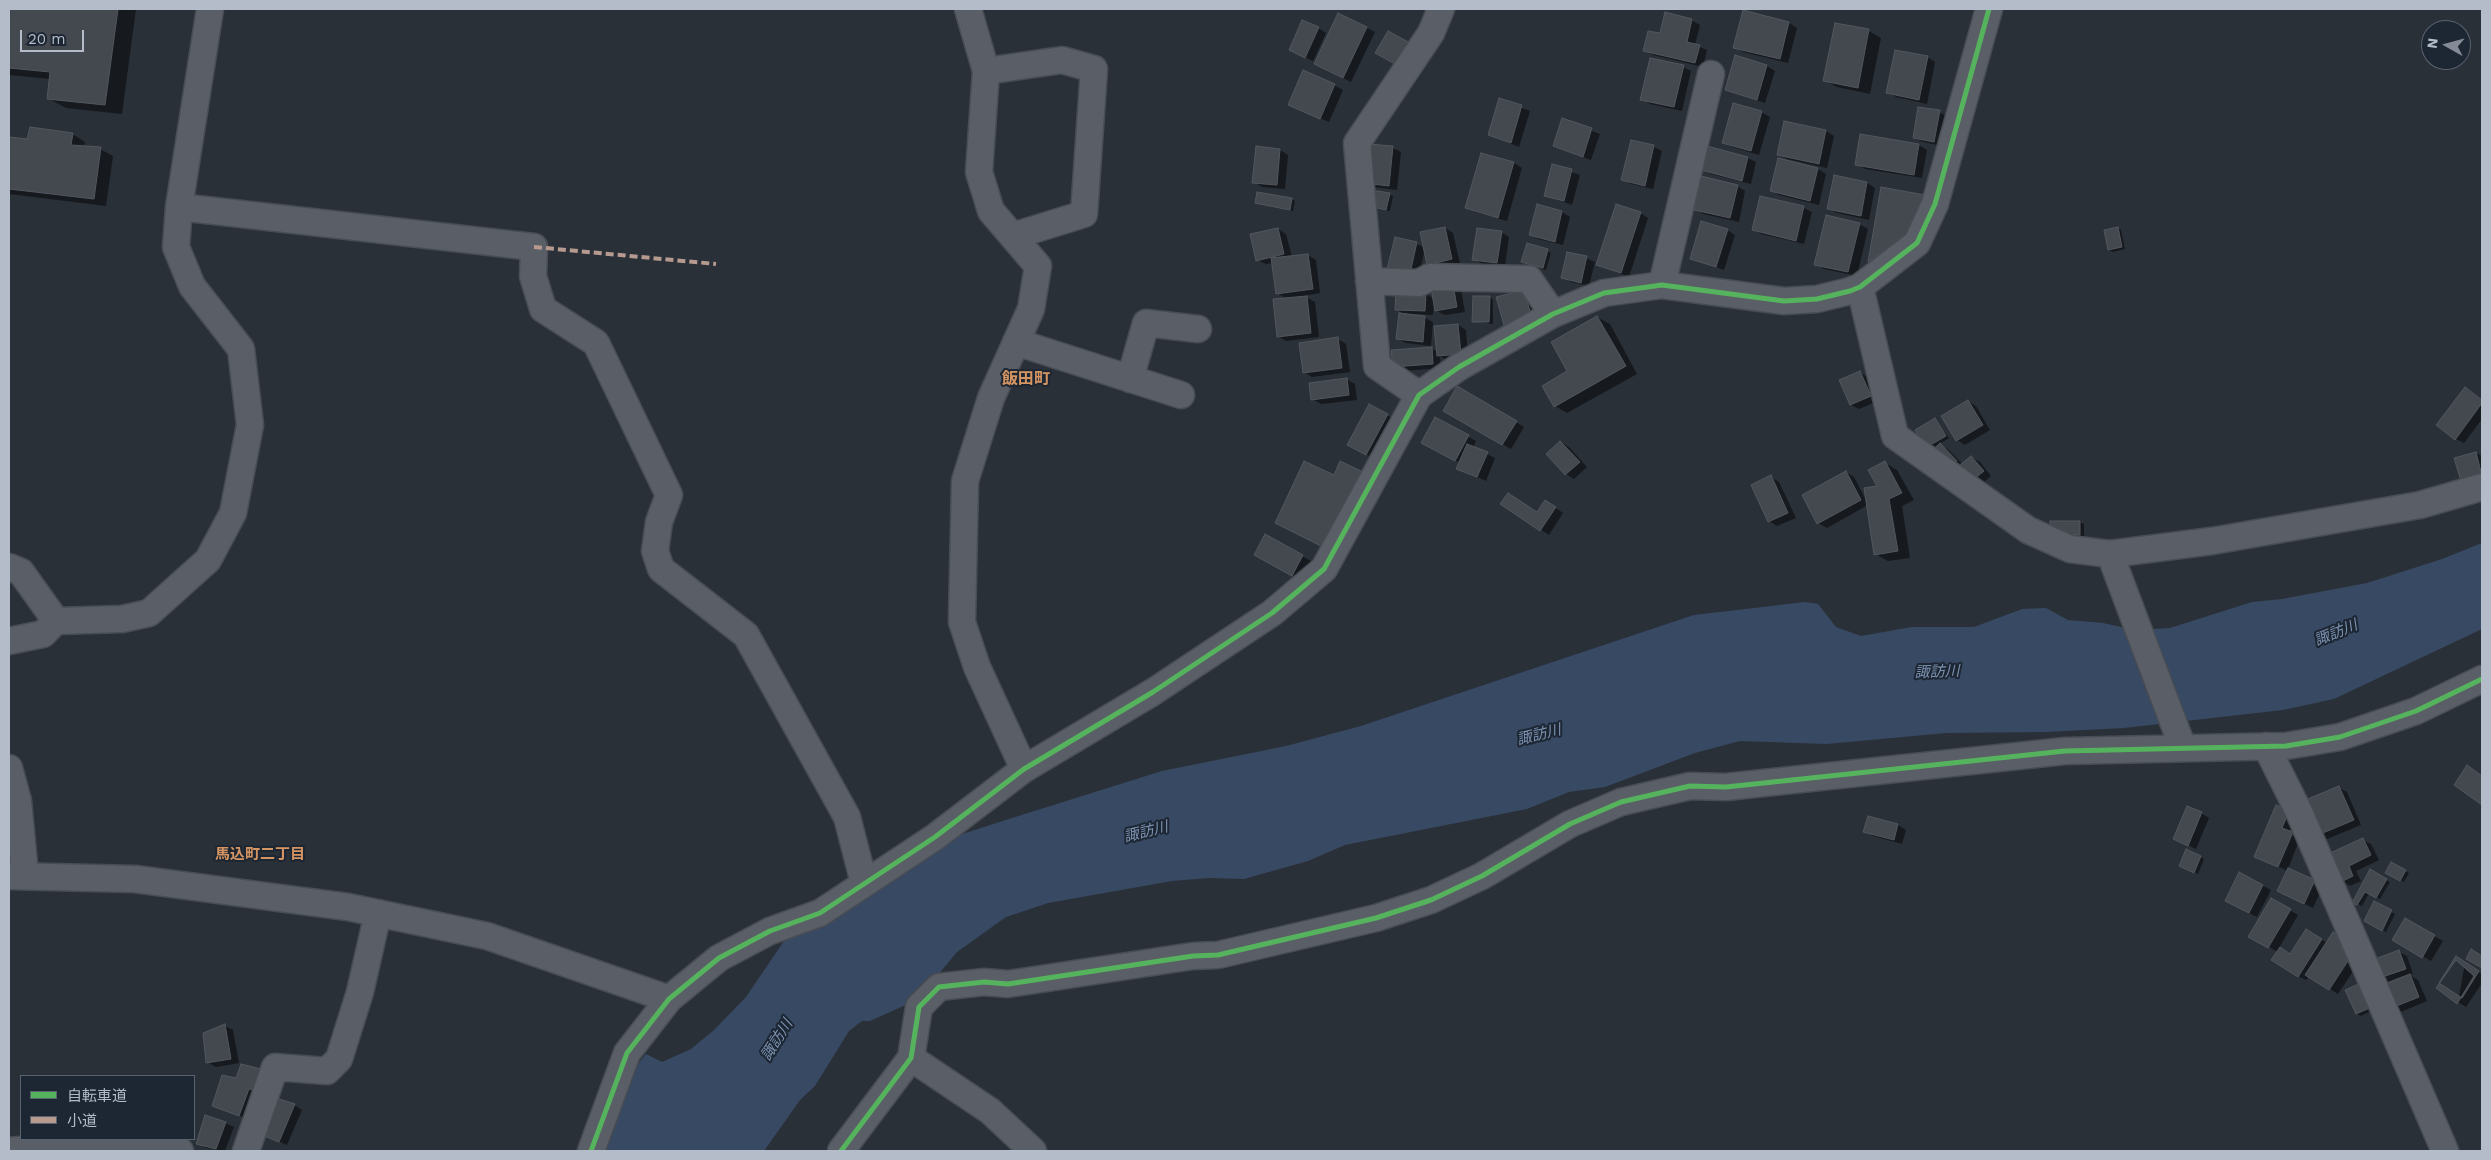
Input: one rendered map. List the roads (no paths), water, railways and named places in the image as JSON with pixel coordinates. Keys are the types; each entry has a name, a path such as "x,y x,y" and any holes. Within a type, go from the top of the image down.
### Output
{"street":[{"path":"9,641 43,634 56,621 122,619 149,613 208,560 233,513 250,426 241,349 192,286 176,247 179,207 210,9"},
{"path":"968,9 986,71 978,172 991,211 1038,266 1031,310 991,398 965,481 962,622 977,667 1024,769"},
{"path":"1419,395 1377,366 1357,143 1431,34 1441,9"},
{"path":"572,1151 596,1096 627,1054 669,999 719,958 770,931 820,913 935,838 1024,769 1153,692 1272,613 1324,569 1419,395 1459,367 1552,314 1604,293 1662,285 1784,301 1817,299 1860,287 1917,243 1935,204 1989,9"},
{"path":"986,71 1062,60 1094,69 1084,214 1013,236"},
{"path":"1662,285 1711,74"},
{"path":"179,207 534,247 533,276 543,309 596,343 669,495 659,522 655,551 661,569 746,635 847,817 864,883"},
{"path":"1369,281 1419,283 1430,277 1529,279 1552,314"},
{"path":"1860,287 1895,436 2028,530 2070,549 2114,564 2212,540 2410,507 2482,487"},
{"path":"1130,378 1146,323 1198,329"},
{"path":"1016,342 1181,395"},
{"path":"2114,564 2183,748"},
{"path":"9,567 21,572 56,621"},
{"path":"841,1151 911,1058 919,1007 939,987 984,982 1008,984 1193,956 1218,955 1376,918 1431,900 1482,876 1570,824 1621,802 1690,786 1726,787 2065,751 2286,746 2340,737 2416,712 2482,679"},
{"path":"2266,746 2299,812 2444,1151"},
{"path":"9,768 18,801 17,875 135,879 348,907 487,936 669,999"},
{"path":"246,1151 275,1067 327,1071 339,1059 360,992 378,913"},
{"path":"591,1151 627,1054"},
{"path":"911,1058 990,1111 1033,1151"},
{"path":"9,1151 126,1140 180,1151"}],"water":[{"name":"諏訪川","path":"2482,543 2482,629 2334,699 2283,710 2124,728 2046,732 1946,733 1827,744 1740,741 1695,753 1605,787 1569,792 1527,809 1345,845 1308,861 1244,879 1209,878 1172,881 1048,903 1006,917 957,952 917,1000 870,1021 862,1021 849,1031 815,1086 800,1100 764,1151 598,1151 637,1065 646,1054 662,1062 691,1049 714,1030 746,997 784,941 805,931 823,927 956,836 1162,771 1286,746 1361,726 1694,615 1805,602 1818,604 1836,627 1861,636 1912,627 1974,627 2022,609 2046,608 2068,620 2103,623 2135,630 2170,628 2252,602 2282,599 2367,583 2442,559"}],"district":[{"name":"飯田町","path":"1026,379"},
{"name":"馬込町二丁目","path":"260,855"}]}
